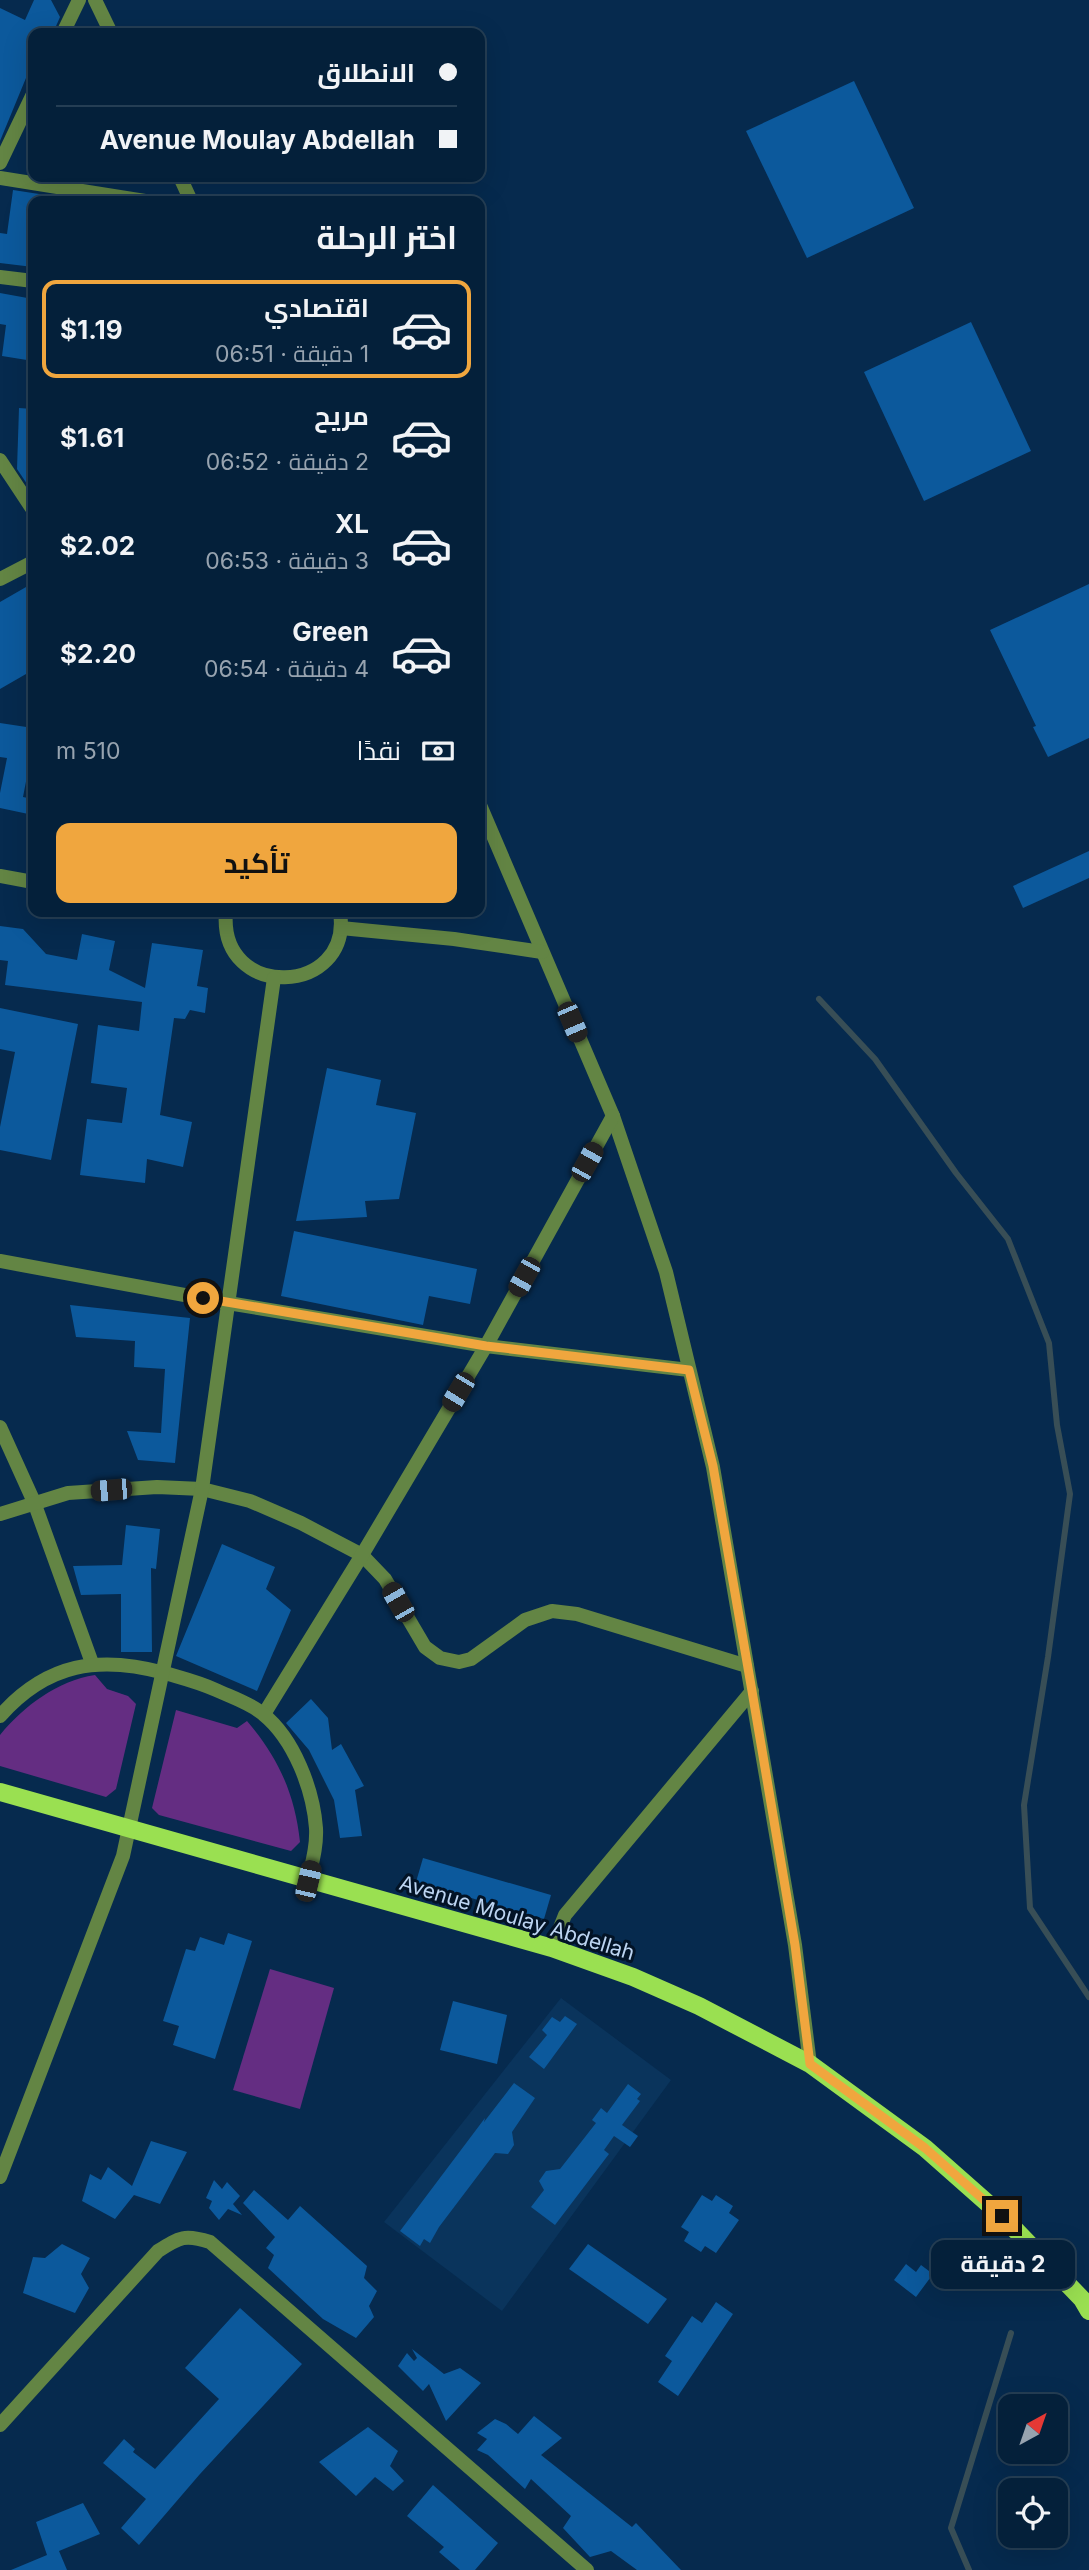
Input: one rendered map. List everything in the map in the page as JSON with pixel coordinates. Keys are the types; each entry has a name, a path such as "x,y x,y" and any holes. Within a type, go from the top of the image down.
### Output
{"main road":[{"name":"Avenue Moulay Abdellah","path":"0,1792 552,1948 633,1977 688,2001 810,2064 925,2148 1002,2216 1082,2299 1089,2311"}],"street":[{"path":"65,28 79,0"},
{"path":"95,0 109,28"},
{"path":"0,163 28,104"},
{"path":"0,178 113,196"},
{"path":"0,277 28,280"},
{"path":"0,460 28,502"},
{"path":"0,579 28,565"},
{"path":"485,817 613,1116 666,1272 713,1466 795,1945 810,2064"},
{"path":"0,876 28,881"},
{"path":"223,917 228,939 241,960 262,974 274,978 289,978 304,975 329,957 337,943 340,917"},
{"path":"341,928 542,951"},
{"path":"0,2177 123,1856 202,1489 274,978"},
{"path":"264,1714 486,1346 613,1116"},
{"path":"0,1261 486,1346 689,1370"},
{"path":"0,1427 34,1502 92,1663"},
{"path":"0,1514 34,1502 78,1492 157,1487 202,1489 250,1500 301,1522 362,1555 385,1579 425,1647 440,1658 460,1662 471,1659 526,1620 552,1611 577,1614 747,1666"},
{"path":"0,1716 12,1702 47,1677 68,1668 92,1663 147,1667 203,1684 264,1714 283,1737 295,1758 313,1804 315,1851 308,1881"},
{"path":"552,1948 565,1915 752,1691"},
{"path":"0,2425 158,2251 174,2241 191,2236 210,2242 587,2570"}],"shaded area":[{"path":"95,1675 107,1689 128,1696 136,1704 116,1789 106,1797 0,1766 0,1735 20,1714 55,1689"},
{"path":"176,1710 237,1728 247,1721 268,1748 289,1792 300,1842 291,1851 159,1815 152,1808"},
{"path":"270,1969 334,1988 300,2109 233,2090"},
{"path":"561,1998 671,2080 502,2311 384,2222"}],"building":[{"path":"34,0 51,0 60,17 55,28 28,28 28,73 0,141 0,8 25,20"},
{"path":"854,81 914,208 807,258 746,131"},
{"path":"13,190 52,196 28,196 28,266 0,263 0,233 7,234"},
{"path":"0,293 28,298 28,360 2,356 6,325 0,324"},
{"path":"971,322 1031,451 924,501 864,372"},
{"path":"19,408 28,409 28,486 17,469"},
{"path":"1089,584 1089,738 1048,757 990,630"},
{"path":"28,586 28,673 0,689 0,602"},
{"path":"0,723 28,727 28,771 23,797 28,798 28,814 0,808 7,758 0,757"},
{"path":"1089,851 1089,878 1023,908 1013,886"},
{"path":"0,926 23,929 46,954 77,960 82,934 115,941 109,970 145,988 152,943 203,950 197,986 208,988 205,1013 190,1010 185,1019 174,1018 160,1115 192,1122 183,1167 147,1159 145,1183 80,1175 87,1119 122,1123 127,1088 91,1083 98,1025 139,1031 142,1002 5,985 8,961 0,960"},
{"path":"0,1008 78,1024 51,1160 0,1150 0,1127 15,1052 0,1049"},
{"path":"327,1068 381,1080 376,1105 416,1113 399,1199 365,1201 367,1217 296,1221"},
{"path":"294,1231 477,1269 470,1304 429,1296 423,1325 281,1296"},
{"path":"70,1305 190,1318 175,1463 138,1460 127,1431 161,1433 165,1369 134,1367 135,1341 76,1337"},
{"path":"126,1525 160,1529 156,1569 151,1568 152,1652 121,1652 121,1594 81,1595 73,1566 122,1565"},
{"path":"222,1544 275,1567 266,1589 291,1610 257,1691 176,1656"},
{"path":"311,1699 328,1718 332,1750 341,1744 364,1786 355,1790 362,1836 340,1838 334,1800 309,1750 286,1723"},
{"path":"423,1858 551,1895 544,1919 416,1882"},
{"path":"228,1933 252,1941 215,2059 173,2045 179,2026 163,2021 186,1949 195,1951 200,1937 224,1945"},
{"path":"453,2001 507,2015 497,2064 440,2050"},
{"path":"565,2016 577,2024 544,2069 529,2057 547,2035 542,2030 552,2017 560,2022"},
{"path":"514,2083 535,2098 512,2132 514,2145 508,2154 495,2153 430,2243 424,2239 420,2246 400,2231"},
{"path":"628,2084 641,2094 637,2099 640,2101 622,2125 638,2136 630,2147 614,2136 604,2150 609,2154 555,2225 531,2207 544,2190 539,2181 546,2171 560,2169 596,2123 592,2120 601,2108 607,2113"},
{"path":"151,2141 187,2152 160,2204 134,2195 115,2219 82,2201 90,2174 101,2180 108,2167 132,2186"},
{"path":"214,2180 222,2189 227,2182 240,2196 233,2204 242,2215 228,2209 219,2220 209,2208 212,2201 206,2198"},
{"path":"254,2190 288,2220 300,2206 367,2266 364,2278 377,2291 369,2306 374,2317 356,2338 323,2319 268,2268 274,2255 266,2248 275,2237 243,2203"},
{"path":"702,2195 712,2201 716,2195 733,2206 729,2213 739,2220 716,2253 705,2246 701,2252 684,2241 689,2232 681,2227"},
{"path":"62,2244 90,2258 81,2274 89,2288 75,2313 23,2293 33,2257 45,2258"},
{"path":"588,2244 667,2299 648,2324 569,2269"},
{"path":"906,2264 916,2272 921,2265 933,2274 916,2297 894,2280"},
{"path":"716,2302 733,2314 678,2396 658,2382 672,2361 665,2356 692,2316 702,2323"},
{"path":"240,2308 302,2364 200,2474 139,2545 121,2528 146,2499 103,2463 124,2439 135,2449 133,2452 155,2469 219,2399 185,2368"},
{"path":"412,2349 444,2374 460,2368 481,2383 446,2421 429,2384 423,2391 398,2366 407,2353 414,2361 417,2358"},
{"path":"534,2416 562,2438 541,2455 632,2527 636,2523 681,2570 637,2570 611,2551 590,2557 563,2528 571,2516 531,2479 525,2489 488,2455 477,2450 487,2439 477,2433 495,2419 518,2434"},
{"path":"368,2427 398,2451 390,2466 404,2481 393,2491 375,2477 356,2496 319,2462"},
{"path":"433,2485 498,2543 475,2570 460,2570 439,2552 444,2547 407,2516"},
{"path":"83,2503 100,2534 59,2551 67,2570 11,2570 47,2555 36,2522"}],"waterway":[{"path":"819,999 875,1059 956,1173 1008,1239 1049,1343 1057,1425 1070,1494 1024,1805 1030,1908 1089,1997"},
{"path":"969,2570 951,2528 1011,2333"}],"route":[{"path":"203,1298 486,1346 689,1370 713,1466 795,1945 810,2064 925,2148 1002,2216"}]}
